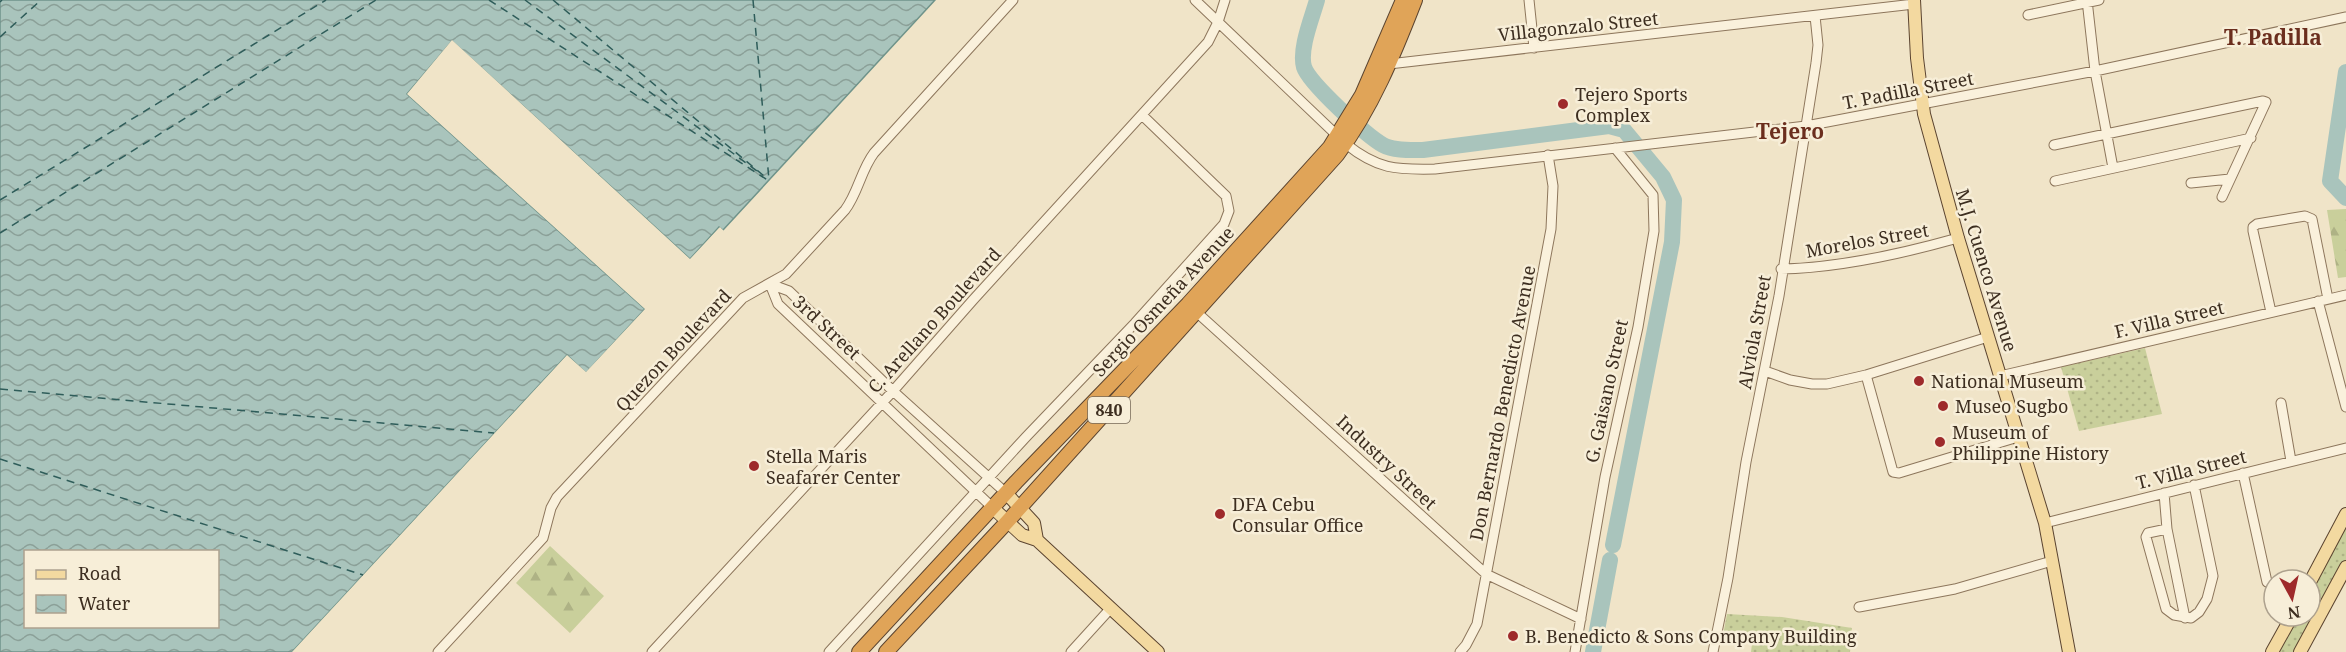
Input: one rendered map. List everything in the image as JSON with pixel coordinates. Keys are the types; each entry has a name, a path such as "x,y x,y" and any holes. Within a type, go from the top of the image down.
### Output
{"highway":[{"name":"Sergio Osmeña Avenue","path":"1358,113 1403,0"},
{"name":"Sergio Osmeña Avenue","path":"886,652 1007,522 1318,161 1346,134 1389,64 1415,0"},
{"name":"Sergio Osmeña Avenue","path":"859,652 1006,493 1192,308"}],"main road":[{"name":"M.J. Cuenco Avenue","path":"1914,2 1922,104 1958,238 2045,524 2069,652"},
{"path":"1006,493 1034,523 1037,540"},
{"path":"993,508 1022,535 1037,540 1158,652"},
{"path":"2317,568 2346,514"},
{"path":"2300,652 2346,567"},
{"path":"2272,652 2285,628"}],"street":[{"name":"Quezon Boulevard","path":"438,652 543,538 551,508 557,497 743,298 770,285 786,274 845,210 874,153 1013,0"},
{"name":"T. Padilla Street","path":"1195,0 1346,134 1374,164 1402,170 1435,169 1806,126 2095,70 2345,17"},
{"name":"C. Arellano Boulevard","path":"652,652 893,392 1208,42 1225,0"},
{"path":"1529,0 1534,48"},
{"path":"2028,15 2099,0"},
{"path":"2087,1 2095,70 2113,168"},
{"name":"Villagonzalo Street","path":"1389,64 1815,16 1914,2"},
{"name":"Alviola Street","path":"1713,652 1728,578 1746,462 1765,371 1806,126 1817,55 1815,16"},
{"path":"2054,145 2264,101 2267,105 2222,197"},
{"path":"829,652 976,491 1136,323 1224,224 1228,217 1229,204 1226,196 1142,115"},
{"path":"2055,181 2251,138"},
{"name":"G. Gaisano Street","path":"1575,652 1605,477 1638,327 1654,231 1653,195 1615,148"},
{"name":"Don Bernardo Benedicto Avenue","path":"1460,652 1475,630 1551,229 1553,186 1548,155"},
{"path":"2191,183 2230,179"},
{"path":"2271,312 2253,226 2305,216 2312,219 2323,300 2346,407"},
{"name":"Morelos Street","path":"1782,269 1806,269 1889,255 1958,238"},
{"name":"3rd Street","path":"770,285 789,291 893,392 1006,493"},
{"name":"3rd Street","path":"770,285 778,304 993,508"},
{"name":"F. Villa Street","path":"2000,376 2346,295"},
{"name":"Industry Street","path":"1192,308 1486,574 1581,619"},
{"path":"1765,371 1790,380 1827,384 1866,375 1988,337"},
{"path":"1866,375 1893,472 1899,473 2018,437"},
{"path":"2280,403 2291,461"},
{"name":"T. Villa Street","path":"2045,524 2346,448"},
{"path":"2243,473 2264,568"},
{"path":"2167,530 2148,533 2146,537 2166,609 2174,615 2191,618 2199,612 2211,590 2213,576 2194,485"},
{"path":"2164,493 2167,530 2185,618"},
{"path":"1859,607 1955,589 2052,561"},
{"path":"1071,652 1111,608"}],"green space":[{"path":"2346,209 2346,277 2338,278 2327,210"},
{"path":"2145,348 2162,414 2079,431 2061,367"},
{"path":"2346,514 2346,565 2322,610 2322,568 2317,568"},
{"path":"550,546 604,596 570,633 516,583"},
{"path":"1727,614 1782,617 1852,628 1850,652 1751,652 1752,644 1723,635"},
{"path":"2285,628 2313,628 2300,652 2272,652"}],"water":[{"path":"0,0 935,0 723,230 719,227 690,259 452,41 407,94 645,309 586,373 567,355 292,652 0,652"}],"pier":[{"path":"452,40 690,259 720,227 725,232 720,231 692,262 688,262 452,45 411,94 648,309 588,375 584,375 567,359 296,652 292,652 567,355 586,372 645,309 407,94"}],"waterway":[{"path":"1317,0 1303,51 1304,67 1316,85 1339,109 1383,145 1397,149 1423,150 1609,126 1624,130 1663,177 1674,200 1672,242 1613,545"},
{"path":"2346,72 2330,181 2346,198"},
{"path":"1593,652 1610,560"}],"ferry route":[{"path":"0,37 41,0"},
{"path":"0,200 326,0"},
{"path":"0,233 376,0"},
{"path":"489,0 769,181"},
{"path":"525,0 757,171"},
{"path":"553,0 764,176"},
{"path":"753,0 769,180"},
{"path":"0,389 494,433"},
{"path":"0,459 363,575"}],"place":[{"name":"Tejero Sports Complex","path":"1563,104"},
{"name":"National Museum","path":"1919,381"},
{"name":"Museo Sugbo","path":"1943,406"},
{"name":"Museum of Philippine History","path":"1940,442"},
{"name":"Stella Maris Seafarer Center","path":"754,466"},
{"name":"DFA Cebu Consular Office","path":"1220,514"},
{"name":"B. Benedicto & Sons Company Building","path":"1513,636"}],"district":[{"name":"T. Padilla","path":"2273,37"},
{"name":"Tejero","path":"1790,131"}]}
